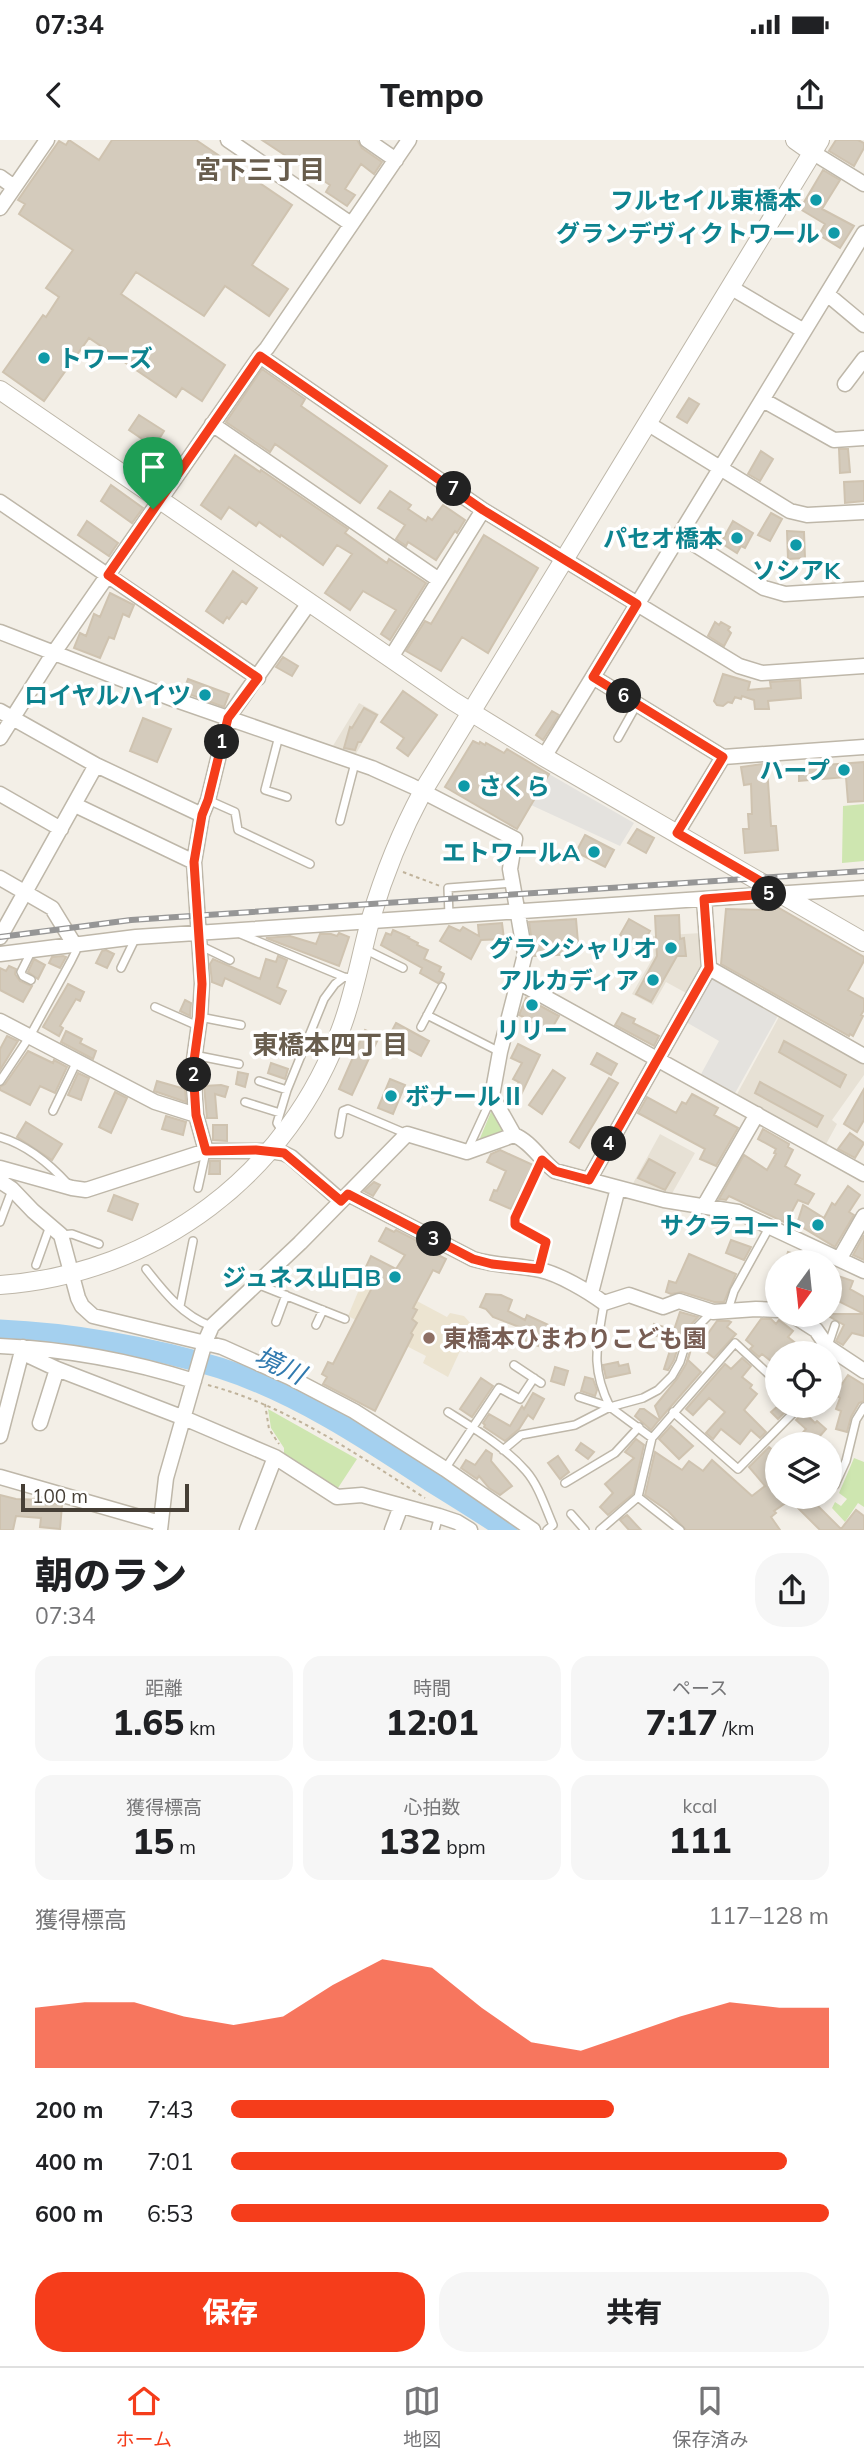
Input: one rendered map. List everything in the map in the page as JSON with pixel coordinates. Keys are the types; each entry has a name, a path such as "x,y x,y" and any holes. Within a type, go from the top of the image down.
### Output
{"street":[{"path":"0,208 47,140"},
{"path":"228,140 351,224"},
{"path":"367,140 396,160"},
{"path":"0,738 6,714 53,654 409,140"},
{"path":"795,140 816,146 864,184"},
{"path":"0,1285 71,1274 137,1252 178,1230 228,1193 284,1134 327,1063 343,1024 350,978 363,949 395,848 423,791 816,146"},
{"path":"0,177 14,187"},
{"path":"544,757 864,233"},
{"path":"730,287 804,331"},
{"path":"827,294 864,325"},
{"path":"260,356 483,510 739,666 762,673 864,666"},
{"path":"845,384 864,359"},
{"path":"0,390 470,712 864,942"},
{"path":"763,400 834,440 864,438"},
{"path":"647,423 790,511 807,515 864,512"},
{"path":"212,425 439,580"},
{"path":"0,502 258,678"},
{"path":"390,659 483,510"},
{"path":"680,535 764,588 785,594 864,589"},
{"path":"206,1151 196,1115 194,1055 199,1021 200,939 194,862 202,815 228,718 309,603"},
{"path":"0,632 53,654 355,762 423,791 515,839 510,869 525,954 500,1052 492,1096 514,1135"},
{"path":"593,677 723,757 864,747"},
{"path":"6,714 96,765 202,815"},
{"path":"677,833 723,757"},
{"path":"0,937 96,765"},
{"path":"0,794 61,829"},
{"path":"75,805 194,862"},
{"path":"0,878 52,908 74,944"},
{"path":"0,954 136,937 200,939 231,930 864,888"},
{"path":"589,1180 709,968 704,899"},
{"path":"709,968 864,1056"},
{"path":"518,982 864,1174"},
{"path":"0,1021 155,1102 196,1115"},
{"path":"704,1206 757,1114"},
{"path":"0,1477 160,1526 166,1478 204,1345 212,1326 407,1134 467,1152 514,1135 523,1138 555,1171 664,1199 738,1212 822,1250"},
{"path":"0,1168 72,1188 94,1188 206,1151 284,1153 344,1198 473,1259 539,1269 591,1293 604,1303 629,1295 663,1307 679,1301 720,1311 765,1310"},
{"path":"6,1185 55,1230 78,1298 93,1316 252,1359 344,1405 445,1469 533,1530"},
{"path":"591,1293 618,1188"},
{"path":"842,1253 864,1216"},
{"path":"842,1260 864,1271"},
{"path":"811,1327 822,1341"},
{"path":"0,1346 113,1359 195,1379"},
{"path":"23,1350 57,1369 184,1418 279,1459 337,1497 362,1495 401,1506 437,1523 457,1522 470,1530"},
{"path":"0,1436 7,1384 23,1350"},
{"path":"842,1359 864,1371"},
{"path":"40,1423 57,1369"},
{"path":"247,1530 279,1459"},
{"path":"392,1530 401,1506"}],"lane":[{"path":"618,738 638,704"},
{"path":"279,736 265,790 287,797"},
{"path":"340,821 355,762"},
{"path":"208,800 235,812 238,830 310,864"},
{"path":"449,916 448,888 512,883"},
{"path":"231,930 350,978"},
{"path":"121,968 136,937"},
{"path":"200,939 230,960"},
{"path":"0,1081 30,1036 71,961 76,951 74,944"},
{"path":"363,949 403,968"},
{"path":"31,980 21,972 32,950"},
{"path":"284,1134 277,1123 287,1090 324,999 329,990 350,978"},
{"path":"421,1027 442,987"},
{"path":"155,1007 199,1021 241,1024"},
{"path":"427,1015 500,1052"},
{"path":"194,1055 239,1064"},
{"path":"53,1111 77,1061"},
{"path":"259,1081 287,1090"},
{"path":"467,1152 492,1096"},
{"path":"245,1102 280,1113"},
{"path":"338,1134 343,1111 348,1109 407,1134"},
{"path":"0,1138 10,1140 48,1162 72,1188"},
{"path":"198,1188 206,1151"},
{"path":"539,1269 546,1242 515,1225 515,1218 542,1160"},
{"path":"0,1222 6,1185"},
{"path":"503,1450 521,1435 576,1424 610,1407 643,1398 658,1390 676,1369 688,1336 720,1311 734,1291 770,1226"},
{"path":"36,1265 55,1230 99,1244"},
{"path":"180,1306 193,1241"},
{"path":"146,1269 163,1292 198,1322 212,1326"},
{"path":"257,1283 345,1319"},
{"path":"276,1322 286,1296"},
{"path":"604,1303 596,1352 599,1384 610,1407"},
{"path":"317,1325 323,1310"},
{"path":"600,1530 638,1497 652,1438 735,1343 765,1371"},
{"path":"514,1365 541,1383"},
{"path":"445,1469 499,1388 520,1399 534,1378"},
{"path":"579,1397 610,1407 652,1438"},
{"path":"842,1470 856,1420 864,1407"},
{"path":"448,1412 503,1450 527,1472 540,1493 553,1525 547,1530"},
{"path":"673,1412 738,1469 765,1443"},
{"path":"776,1432 789,1418"},
{"path":"565,1483 615,1453 639,1427"},
{"path":"638,1497 680,1530"},
{"path":"571,1514 585,1530"}],"path":[{"path":"399,871 432,885 448,888"},
{"path":"195,1379 265,1404 341,1444 429,1501"},
{"path":"265,1404 269,1429 282,1450 279,1459"}],"shaded area":[{"path":"359,703 379,714 354,757 331,749"},
{"path":"549,774 634,823 620,846 531,805"},
{"path":"701,933 703,966 688,994 666,982 653,1005 632,994 654,956 652,936"},
{"path":"713,976 779,1014 734,1095 700,1076 719,1041 686,1022"},
{"path":"780,1015 864,1062 864,1075 832,1120 837,1124 825,1146 736,1096"},
{"path":"660,1134 695,1153 670,1197 631,1187"},
{"name":"東橋本ひまわりこども園","path":"363,1280 400,1292 447,1317 450,1313 464,1316 472,1325 448,1377 423,1363 426,1356 348,1316"}],"green space":[{"path":"864,804 864,861 842,863 843,806"},
{"path":"493,1107 506,1133 478,1143"},
{"path":"268,1409 357,1459 336,1491 284,1457 284,1448 271,1428"},
{"path":"854,1458 864,1462 864,1507 858,1503 845,1522 833,1509 842,1509 847,1499 842,1495 842,1486"}],"building":[{"path":"69,140 99,160 112,140 196,140 292,205 252,265 288,289 269,316 225,286 204,316 136,272 121,294 225,365 202,401 182,388 176,397 89,338 44,401 3,372 59,297 46,288 73,250 19,214 25,204 18,200 59,141 66,145"},
{"path":"262,140 357,140 362,148 382,162 374,174 361,164 345,189 355,195 347,206 326,192 330,185"},
{"path":"836,140 858,140 864,143 854,166 829,151"},
{"path":"823,170 840,180 822,209 854,226 840,248 819,235 825,224 800,209"},
{"path":"262,369 305,399 301,406 387,466 360,503 275,444 270,452 226,422"},
{"path":"689,398 699,404 687,423 677,417"},
{"path":"139,415 164,431 154,447 129,430"},
{"path":"839,449 848,449 850,472 840,473"},
{"path":"761,451 773,459 760,481 748,474"},
{"path":"235,455 348,529 345,533 387,563 389,559 426,583 390,640 381,634 396,610 363,591 350,610 325,593 352,554 337,545 323,565 281,535 280,537 259,522 256,526 229,507 221,519 201,505"},
{"path":"864,481 864,501 845,503 844,482"},
{"path":"111,485 143,508 132,523 101,501"},
{"path":"390,491 411,505 408,509 426,521 428,517 432,520 443,505 465,520 436,560 408,542 406,546 396,539 405,525 378,508"},
{"path":"771,513 782,519 770,541 758,535"},
{"path":"87,521 118,543 109,556 78,535"},
{"name":"パセオ橋本","path":"733,521 753,533 745,548 741,546 737,553 721,543"},
{"name":"ソシアK","path":"787,531 804,532 805,558 788,559"},
{"path":"484,535 538,568 488,653 462,637 441,671 406,651 425,621 431,624"},
{"path":"233,571 257,588 246,604 242,601 223,623 206,611"},
{"path":"110,593 134,605 129,617 123,614 114,639 109,637 100,658 74,648 80,633 86,636 94,614 100,617"},
{"path":"715,622 730,627 728,630 731,633 724,646 708,636"},
{"path":"283,657 298,666 292,676 276,667"},
{"path":"723,674 750,682 748,690 771,688 770,682 800,680 801,698 768,701 769,709 755,709 754,700 742,696 741,699 735,697 732,703 717,705 714,701"},
{"name":"ロイヤルハイツ","path":"188,679 229,694 224,707 183,692"},
{"path":"403,691 437,715 408,756 397,748 404,738 381,722"},
{"path":"364,708 377,715 355,750 344,748 350,727 352,728"},
{"path":"552,711 559,715 543,740 536,735"},
{"path":"143,718 171,729 157,762 130,751"},
{"path":"473,741 485,745 486,743 504,753 507,749 549,774 517,829 445,787"},
{"path":"864,762 864,801 848,802 846,777 799,781 799,767"},
{"path":"762,764 767,767 771,826 776,826 778,850 745,853 743,829 749,829 748,814 752,814 751,784 744,785 741,767"},
{"path":"637,829 654,838 646,853 628,843"},
{"name":"エトワールA","path":"585,835 614,850 605,867 576,852"},
{"path":"769,904 864,957 848,990 864,999 863,1016 853,1036 721,964 726,909 765,910"},
{"path":"679,915 680,939 684,938 686,956 677,956 651,1002 636,994 657,956 655,916"},
{"path":"576,919 579,954 534,956 529,922"},
{"path":"629,919 650,931 641,947 620,935"},
{"path":"502,923 504,939 481,940 471,959 440,941 449,926 460,931 463,927 479,936 478,925"},
{"path":"393,930 428,950 424,959 441,967 439,971 444,974 441,981 438,983 420,973 422,968 381,945 386,933 391,935"},
{"path":"339,933 349,937 339,966 266,938 290,936 316,944 320,934 337,936"},
{"path":"102,951 114,954 107,968 96,963"},
{"path":"278,956 287,960 277,987 286,991 280,1004 225,978 222,986 212,982 210,964 213,959 260,979 266,959 276,962"},
{"path":"52,957 66,957 60,968 49,963"},
{"path":"34,959 45,965 38,979 28,972"},
{"path":"9,966 16,969 15,974 20,981 32,986 23,1002 0,990 0,968 6,971"},
{"path":"68,984 84,992 80,1001 76,999 60,1026 63,1028 59,1036 43,1027"},
{"name":"リリー","path":"526,998 559,1016 551,1030 519,1015"},
{"path":"185,1000 191,1003 190,1016 180,1011"},
{"path":"622,1013 635,1019 633,1023 659,1036 654,1046 615,1025"},
{"path":"396,1023 429,1041 421,1056 388,1038"},
{"path":"365,1030 379,1037 352,1095 339,1089"},
{"path":"66,1031 82,1039 80,1043 96,1051 93,1059 61,1042"},
{"path":"7,1036 18,1041 0,1070 0,1049"},
{"path":"784,1041 846,1075 840,1087 779,1052"},
{"path":"518,1044 540,1055 519,1099 511,1093 519,1082 513,1079 522,1063 511,1058"},
{"path":"28,1051 67,1067 55,1093 40,1086 30,1105 0,1090"},
{"path":"597,1053 617,1064 611,1075 591,1064"},
{"path":"271,1063 288,1069 285,1079 268,1073"},
{"path":"553,1070 565,1078 542,1114 529,1105"},
{"path":"238,1072 248,1074 245,1087 236,1084"},
{"path":"78,1073 89,1078 81,1100 68,1095"},
{"path":"609,1078 618,1083 579,1148 570,1142"},
{"name":"ボナールⅡ","path":"390,1079 405,1085 393,1114 378,1108"},
{"path":"157,1081 185,1089 186,1102 154,1091"},
{"path":"760,1082 823,1116 817,1127 755,1093"},
{"path":"204,1086 228,1087 225,1097 215,1094 217,1118 207,1118"},
{"path":"864,1089 864,1120 857,1132 844,1124"},
{"path":"115,1092 127,1098 111,1133 99,1127"},
{"path":"692,1094 718,1108 714,1115 738,1128 716,1166 700,1159 705,1149 638,1113 647,1097 676,1113 682,1102 686,1104"},
{"path":"166,1116 186,1122 183,1135 162,1129"},
{"path":"26,1122 62,1144 52,1160 17,1137"},
{"path":"213,1125 227,1125 227,1141 213,1140"},
{"path":"763,1129 789,1144 788,1147 793,1150 785,1166 800,1175 795,1184 814,1194 808,1204 798,1200 786,1223 729,1196 726,1200 719,1199 744,1155 767,1170 776,1149 758,1139"},
{"path":"850,1133 864,1143 855,1158 838,1149"},
{"path":"500,1150 533,1165 511,1209 490,1200 506,1171 487,1162 491,1154"},
{"path":"649,1159 675,1173 665,1190 638,1178"},
{"path":"210,1161 220,1161 220,1174 209,1174"},
{"path":"374,1182 380,1185 373,1196 364,1191"},
{"path":"848,1186 860,1195 849,1212 854,1215 835,1247 797,1224 803,1205 824,1218 832,1203 835,1205"},
{"path":"114,1195 138,1204 132,1220 108,1211"},
{"path":"386,1228 394,1232 396,1230 439,1252 438,1255 446,1259 439,1273 433,1270 413,1308 417,1310 412,1319 417,1323 411,1333 413,1335 375,1411 323,1384 327,1377 322,1374 328,1362 333,1364 377,1278 364,1271 371,1256 396,1269 405,1255 379,1241"},
{"path":"864,1235 864,1260 853,1255"},
{"path":"731,1240 751,1247 744,1260 726,1253"},
{"path":"689,1254 736,1274 724,1302 714,1302 682,1292 666,1292 669,1281 676,1283"},
{"path":"842,1277 853,1281 850,1289 864,1297 864,1314 842,1303"},
{"path":"486,1294 501,1295 512,1300 508,1311 525,1320 527,1315 555,1328 548,1342 541,1338 538,1346 517,1337 522,1328 493,1317 480,1307"},
{"path":"680,1312 698,1317 682,1334 668,1370 664,1369 673,1341 651,1334 654,1324 674,1330"},
{"path":"842,1314 864,1314 864,1336 852,1333 843,1345 842,1341 836,1341 844,1325"},
{"path":"761,1319 765,1319 765,1327 788,1327 793,1331 788,1337 793,1341 765,1341 765,1356 762,1354 759,1357 750,1349 753,1346 746,1340"},
{"path":"717,1321 731,1322 727,1327 736,1334 714,1358 699,1346"},
{"path":"694,1338 688,1360 701,1372 660,1419 655,1406 686,1364"},
{"path":"742,1358 751,1366 742,1377 752,1385 750,1388 757,1394 744,1410 766,1432 760,1438 751,1430 740,1444 721,1429 713,1439 706,1433 725,1412 709,1398 693,1415 686,1409 725,1364 731,1369"},
{"path":"618,1362 619,1366 628,1364 630,1373 606,1378 603,1365"},
{"path":"555,1367 568,1371 564,1385 551,1381"},
{"path":"848,1375 864,1385 864,1401 859,1403 851,1417 847,1432 836,1429 839,1418 842,1418 842,1384"},
{"path":"585,1377 593,1379 597,1390 595,1396 581,1391"},
{"path":"481,1378 493,1386 472,1417 460,1409"},
{"path":"533,1393 544,1399 533,1419 528,1415 519,1429 505,1441 484,1427 483,1423 489,1414 510,1426"},
{"path":"640,1409 659,1420 651,1430 635,1416"},
{"path":"810,1418 826,1429 823,1432 803,1432 806,1429 796,1420"},
{"path":"671,1426 693,1446 679,1459 659,1439"},
{"path":"636,1439 644,1445 633,1494 608,1515 600,1507 613,1493 605,1484 634,1458 625,1452"},
{"path":"581,1443 594,1452 588,1459 576,1450"},
{"path":"486,1450 492,1454 491,1461 512,1486 500,1495 489,1488 479,1476 477,1479 461,1468 466,1460 475,1465"},
{"path":"765,1451 765,1486 749,1467"},
{"path":"655,1452 682,1470 689,1461 703,1471 712,1460 752,1496 765,1486 765,1509 777,1509 771,1517 780,1530 686,1530 668,1511 645,1495"},
{"path":"558,1456 569,1472 560,1479 548,1463"},
{"path":"0,1495 16,1499 46,1500 62,1505 60,1529 40,1527 41,1518 16,1516 13,1530 0,1530"},
{"path":"799,1509 821,1509 841,1529 856,1510 864,1516 864,1530 820,1530"},
{"path":"627,1515 641,1530 629,1530 620,1520"}],"waterway":[{"name":"境川","path":"0,1330 111,1342 194,1360 248,1378 329,1417 507,1530"}],"railway":[{"path":"0,937 131,920 864,871"}],"place":[{"name":"フルセイル東橋本","path":"816,200"},
{"name":"グランデヴィクトワール","path":"834,233"},
{"name":"トワーズ","path":"44,358"},
{"name":"パセオ橋本","path":"737,538"},
{"name":"ソシアK","path":"796,545"},
{"name":"ロイヤルハイツ","path":"205,695"},
{"name":"ハープ","path":"844,770"},
{"name":"さくら","path":"464,786"},
{"name":"エトワールA","path":"594,852"},
{"name":"グランシャリオ","path":"671,948"},
{"name":"アルカディア","path":"653,980"},
{"name":"リリー","path":"532,1005"},
{"name":"ボナールⅡ","path":"391,1096"},
{"name":"サクラコート","path":"818,1225"},
{"name":"ジュネス山口B","path":"395,1277"},
{"name":"東橋本ひまわりこども園","path":"429,1338"}],"district":[{"name":"宮下三丁目","path":"260,169"},
{"name":"東橋本四丁目","path":"330,1044"}],"route":[{"path":"260,356 483,510 637,604 593,677 723,757 677,833 781,893 704,899 709,968 589,1180 555,1171 542,1160 515,1218 515,1225 546,1242 539,1269 504,1266 473,1259 348,1194 341,1201 284,1153 256,1150 206,1151 206,1143 196,1115 193,1068 202,984 194,862 202,815 228,718 258,678 108,575 153,509 260,356"}]}
